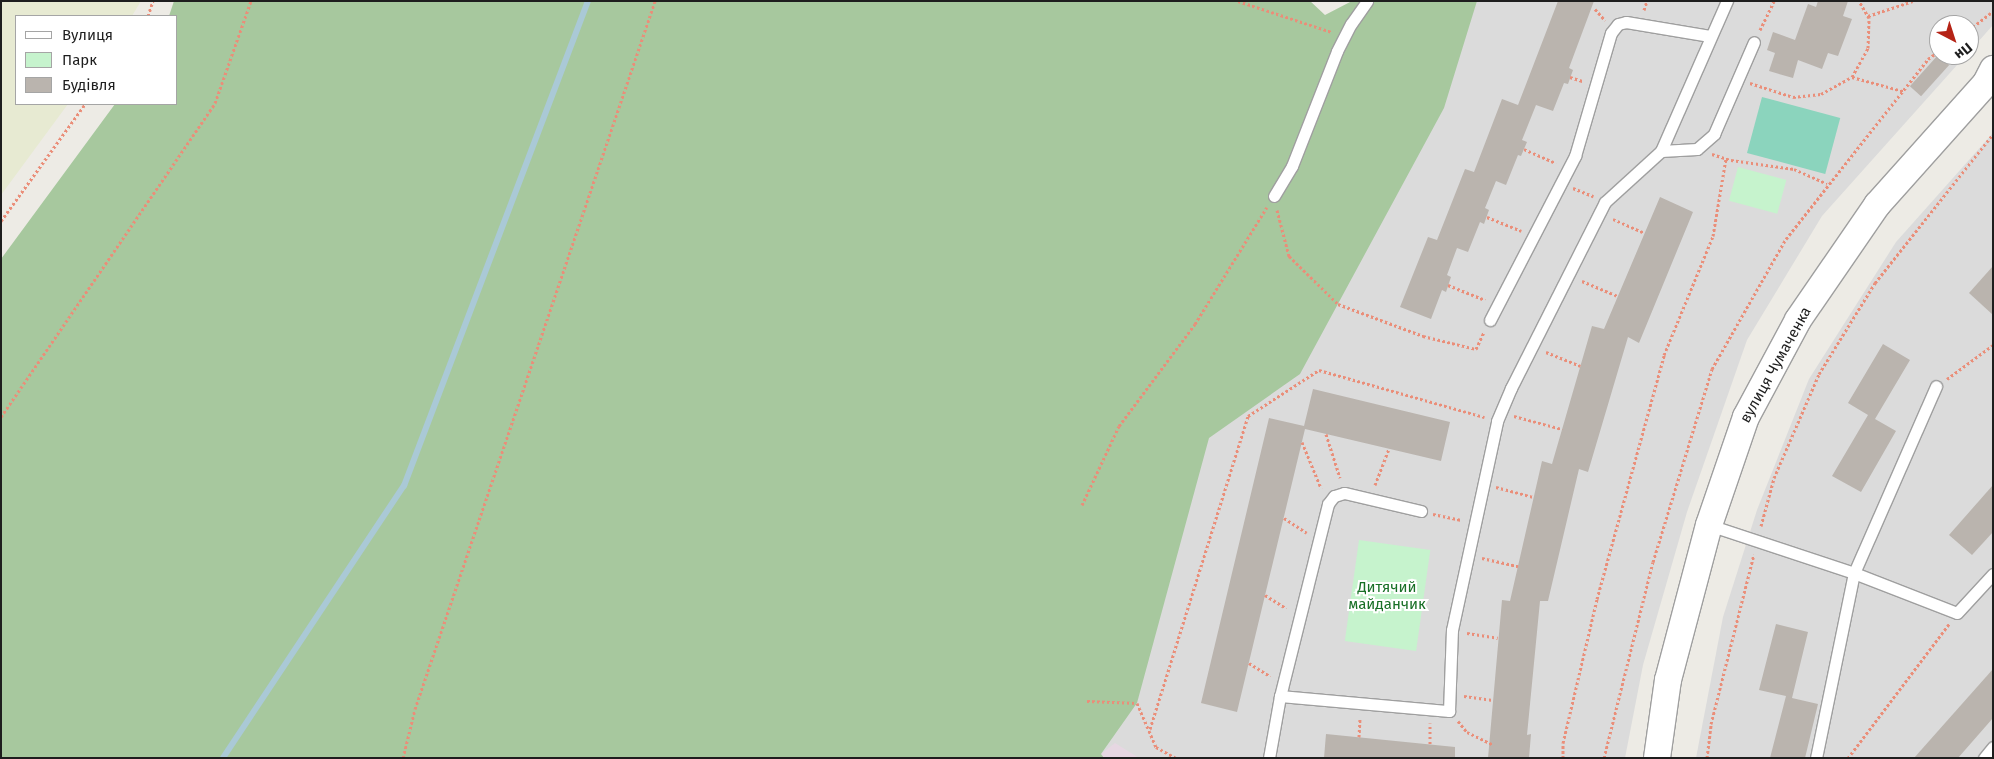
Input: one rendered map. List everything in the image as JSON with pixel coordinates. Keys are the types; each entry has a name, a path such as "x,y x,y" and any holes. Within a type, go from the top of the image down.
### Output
{"street":[{"name":"вулиця Чумаченка","path":"1657,758 1668,680 1709,526 1746,416 1798,320 1877,205 1991,80"}],"lane":[{"path":"1274,196 1292,166 1345,36 1367,1"},
{"path":"1280,696 1449,711 1452,630 1499,417 1531,346 1605,202 1661,152 1710,36 1727,1"},
{"path":"1490,320 1568,169 1611,33 1618,24 1626,22 1710,36"},
{"path":"1661,152 1697,149 1714,134 1754,42"},
{"path":"1816,758 1854,573 1936,386"},
{"path":"1269,758 1280,696 1328,504 1334,496 1344,493 1420,511"},
{"path":"1709,526 1854,573 1957,614 1993,574"},
{"path":"1984,758 1993,747"}],"path":[{"path":"148,15 153,1"},
{"path":"1,417 215,103 251,1"},
{"path":"404,758 415,709 655,1"},
{"path":"1238,1 1345,36"},
{"path":"1754,42 1774,1"},
{"path":"1738,79 1793,97 1821,94 1852,76 1868,48 1868,16 1859,1"},
{"path":"1868,16 1913,1"},
{"path":"1979,23 1992,13"},
{"path":"1852,76 1903,91"},
{"path":"1,220 84,105"},
{"path":"1707,758 1710,724 1774,478 1819,374 1875,283 1993,134"},
{"path":"1524,149 1568,169"},
{"path":"1697,149 1726,158 1794,168 1827,184"},
{"path":"1563,758 1563,743 1597,598 1664,355 1713,236 1726,158"},
{"path":"1562,183 1605,202"},
{"path":"1274,196 1288,256 1338,304 1423,336 1476,349 1490,320"},
{"path":"1082,505 1119,426 1195,324 1274,196"},
{"path":"1599,214 1645,233"},
{"path":"1486,217 1534,236"},
{"path":"1567,274 1618,296"},
{"path":"1448,285 1498,305"},
{"path":"1936,386 1993,345"},
{"path":"1531,346 1580,366"},
{"path":"1150,729 1248,416 1319,370 1499,417 1562,429"},
{"path":"1326,434 1344,493"},
{"path":"1302,442 1328,504"},
{"path":"1370,499 1388,448"},
{"path":"1483,484 1534,497"},
{"path":"1420,511 1475,523"},
{"path":"1284,518 1319,540"},
{"path":"1468,555 1518,566"},
{"path":"1266,595 1300,616"},
{"path":"1848,758 1957,614"},
{"path":"1452,630 1498,638"},
{"path":"1249,663 1283,684"},
{"path":"1449,693 1493,700"},
{"path":"1087,701 1136,703 1150,729 1156,747 1176,758"},
{"path":"1449,711 1467,732 1494,745"},
{"path":"1212,758 1230,758"}],"shaded area":[{"path":"1397,1 1993,1 1993,25 1979,41 1979,15 1929,15 1929,65 1957,65 1822,216 1747,340 1687,512 1643,665 1625,758 1048,758"},
{"path":"1993,133 1993,758 1696,758 1723,617 1757,510 1809,379 1896,242"},
{"path":"1115,743 1139,758 1104,758 1101,754"}],"green space":[{"path":"1,1 141,1 133,15 15,15 15,105 67,105 1,195"},
{"path":"174,1 1310,1 1325,15 1352,1 1477,1 1444,108 1300,374 1209,438 1137,703 1101,754 1104,758 1,758 1,259 114,105 178,105 178,15 169,15"},
{"path":"1762,97 1840,118 1825,174 1747,153"},
{"path":"1738,167 1786,180 1777,214 1729,201"},
{"name":"Дитячий майданчик","path":"1359,540 1430,550 1416,651 1345,641"}],"building":[{"path":"1558,1 1594,1 1569,68 1573,70 1568,84 1564,83 1553,111 1536,105 1522,140 1527,142 1521,156 1518,155 1506,185 1496,181 1485,208 1489,210 1484,224 1480,222 1468,252 1457,248 1447,275 1451,277 1446,292 1442,290 1431,319 1400,307 1428,237 1437,240 1465,169 1474,172 1502,99 1518,105"},
{"path":"1818,1 1848,1 1843,16 1852,19 1838,56 1828,53 1822,69 1798,60 1793,78 1769,71 1775,53 1767,50 1773,32 1795,40 1808,4 1816,7"},
{"path":"1929,65 1949,65 1949,65 1921,96 1910,86"},
{"path":"1660,197 1693,212 1639,343 1628,337 1588,472 1579,469 1548,601 1540,601 1527,735 1531,734 1529,758 1488,758 1502,600 1510,601 1542,461 1552,464 1592,326 1604,329"},
{"path":"1993,266 1993,315 1969,293"},
{"path":"1883,344 1910,360 1875,419 1896,431 1861,492 1832,476 1868,415 1848,403"},
{"path":"1313,389 1450,422 1441,461 1305,429 1237,712 1201,703 1269,418 1304,426"},
{"path":"1993,485 1993,532 1972,555 1949,535"},
{"path":"1776,624 1808,632 1792,698 1818,704 1805,758 1770,758 1786,696 1759,690"},
{"path":"1993,669 1993,718 1958,758 1914,758"},
{"path":"1326,734 1455,747 1455,758 1324,758"}],"waterway":[{"path":"223,758 404,486 588,1"}]}
